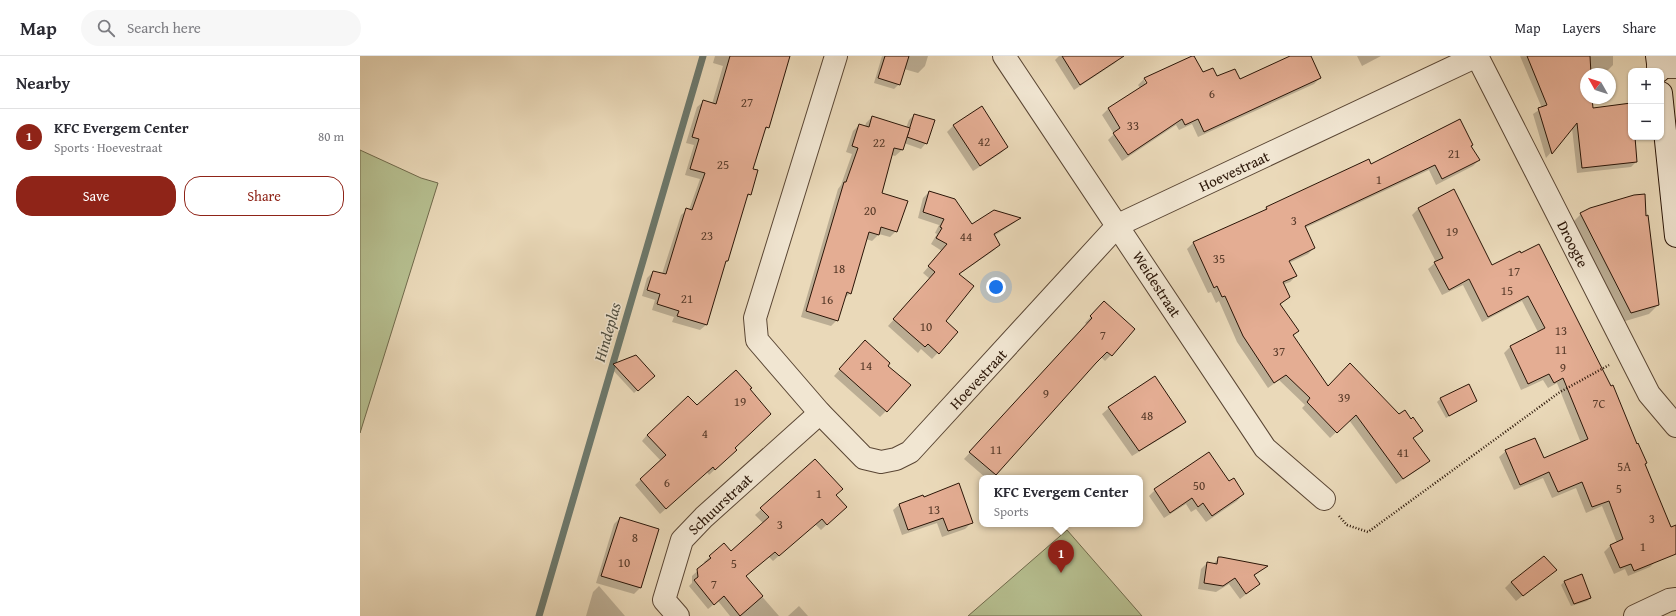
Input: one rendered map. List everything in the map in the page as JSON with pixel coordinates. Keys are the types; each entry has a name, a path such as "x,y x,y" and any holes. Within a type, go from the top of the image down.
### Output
{"street":[{"name":"Hoevestraat","path":"836,56 755,318 757,340 820,413 864,458 881,462 896,460 910,452 1118,225 1477,56"},
{"name":"Weidestraat","path":"1004,56 1118,225 1265,448 1324,499"},
{"name":"Droogte","path":"1477,56 1649,394 1676,426"},
{"path":"1662,104 1676,236"},
{"name":"Schuurstraat","path":"678,616 664,600 682,540 704,517 820,413"},
{"path":"1635,616 1669,600 1676,599"}],"path":[{"path":"1324,499 1347,525 1368,532 1560,392 1628,354"}],"green space":[{"path":"360,150 421,178 438,183 360,433"},
{"path":"1067,530 1142,616 968,616"}],"building":[{"path":"730,56 790,56 769,128 766,127 753,169 758,170 751,195 748,194 707,325 677,316 679,311 657,304 660,294 647,290 653,271 666,274 686,208 692,210 705,173 690,169 699,139 692,137 703,100 716,104"},
{"path":"885,56 909,56 900,85 878,78"},
{"path":"1062,56 1124,56 1080,85"},
{"path":"1194,56 1203,72 1213,68 1217,76 1235,69 1240,79 1290,56 1311,56 1321,78 1204,132 1198,119 1185,125 1182,119 1128,155 1113,133 1120,128 1108,108 1147,83 1144,78"},
{"path":"1527,56 1590,56 1591,68 1580,68 1580,104 1593,104 1593,108 1628,103 1628,140 1635,140 1637,162 1582,168 1577,123 1552,154 1538,108 1547,105"},
{"path":"982,106 1008,147 980,166 953,125"},
{"path":"914,114 935,120 927,144 907,137"},
{"path":"872,116 910,128 903,150 894,148 882,193 908,201 897,232 881,227 879,235 869,232 851,294 847,292 838,321 806,311 844,182 846,182 858,148 852,146 859,124 869,127"},
{"path":"1460,119 1473,145 1471,146 1480,160 1442,179 1435,165 1305,226 1315,248 1289,261 1297,276 1283,282 1290,297 1280,304 1299,331 1293,335 1328,386 1350,363 1399,414 1405,410 1411,419 1413,417 1423,431 1413,438 1430,461 1403,479 1356,415 1337,433 1307,402 1310,398 1286,375 1274,383 1243,336 1225,296 1222,297 1217,286 1214,288 1193,242 1267,209 1266,207 1369,159 1371,164"},
{"path":"1454,189 1492,265 1520,251 1521,253 1539,244 1611,386 1613,385 1637,444 1638,443 1647,463 1645,464 1671,527 1676,525 1676,554 1634,571 1631,564 1620,568 1610,545 1623,539 1609,501 1592,507 1582,482 1558,492 1549,472 1520,485 1505,450 1535,438 1544,458 1588,439 1563,378 1554,383 1549,374 1528,384 1510,346 1545,328 1528,296 1488,317 1469,279 1449,290 1434,262 1443,258 1418,208"},
{"path":"929,191 955,199 972,224 994,210 1021,218 994,234 1000,245 959,274 974,286 946,321 958,332 939,354 928,344 925,347 893,319 935,272 928,266 947,244 936,238 942,228 940,227 944,219 923,212"},
{"path":"1645,194 1646,216 1648,215 1659,305 1631,313 1580,213 1590,208 1634,195"},
{"path":"1104,301 1135,329 1112,356 1107,352 1096,363 996,475 969,452 1092,318 1090,316"},
{"path":"865,340 890,363 888,366 911,385 887,412 839,369"},
{"path":"636,355 655,376 638,391 613,364"},
{"path":"736,370 752,388 750,389 771,414 735,448 737,450 715,470 713,467 666,509 640,479 666,455 647,435 688,396 697,405"},
{"path":"1155,376 1186,422 1139,451 1108,407"},
{"path":"1469,384 1477,401 1449,416 1440,398"},
{"path":"1209,452 1229,481 1234,478 1244,494 1212,516 1203,503 1198,507 1192,498 1170,513 1154,489"},
{"path":"815,459 843,489 836,495 847,507 827,525 822,519 779,556 775,552 746,576 763,596 740,616 724,596 714,605 694,580 698,577 697,569 711,558 709,556 724,543 731,551 769,517 760,508"},
{"path":"959,483 973,523 948,531 943,518 908,530 899,504 923,495 924,497"},
{"path":"620,517 659,529 641,588 601,576"},
{"path":"1544,556 1557,570 1523,596 1511,582"},
{"path":"1218,557 1268,566 1254,575 1260,584 1246,594 1235,578 1223,586 1204,583 1207,562 1217,564"},
{"path":"1582,574 1591,598 1574,604 1564,581"}],"waterway":[{"name":"Hindeplas","path":"539,616 703,56"}],"place":[{"name":"KFC Evergem Center","path":"1061,573"}]}
